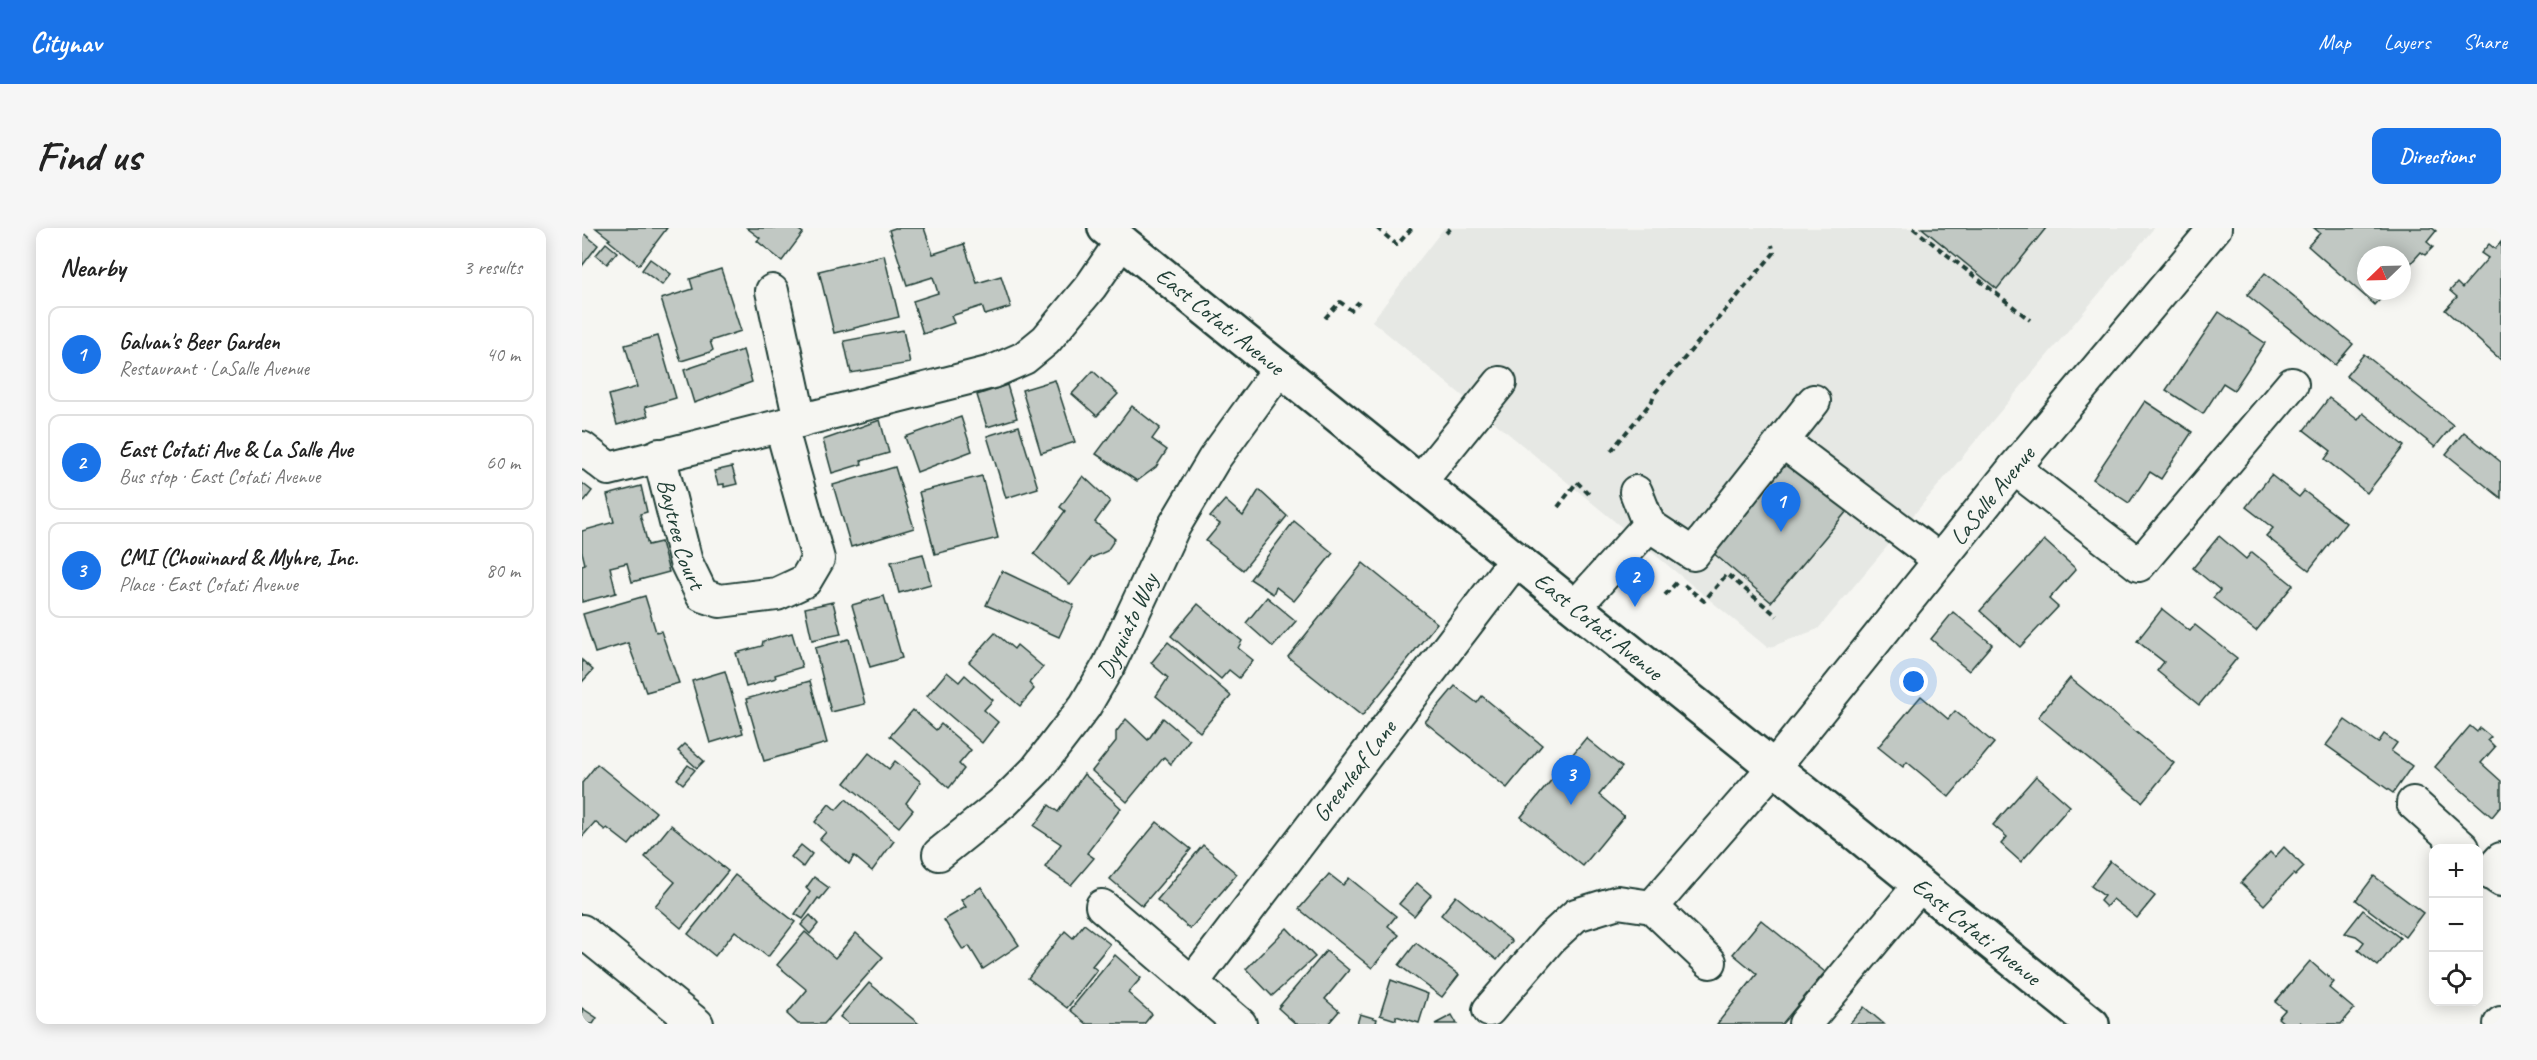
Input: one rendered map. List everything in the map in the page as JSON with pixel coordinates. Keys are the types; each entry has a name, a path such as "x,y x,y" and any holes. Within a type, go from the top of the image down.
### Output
{"main road":[{"name":"East Cotati Avenue","path":"1113,235 2092,1024"}],"street":[{"name":"LaSalle Avenue","path":"1652,907 1774,767 2014,468 2215,228"},
{"name":"Baytree Court","path":"582,448 609,469 981,375 1024,358 1046,340 1091,286 1113,235"},
{"name":"Baytree Court","path":"659,455 686,562 702,595 720,601 777,594 805,581 818,559 790,424 772,291"},
{"name":"Dyquiato Way","path":"939,854 1005,801 1036,770 1085,706 1109,665 1173,528 1214,459 1280,368"},
{"path":"1420,482 1500,383"},
{"path":"2014,468 2139,565 2292,384"},
{"path":"1636,492 1649,525 1693,554 1814,401"},
{"path":"1782,441 1941,560"},
{"path":"1575,607 1649,525"},
{"name":"Greenleaf Lane","path":"1192,983 1516,559"},
{"path":"2413,803 2458,844"},
{"path":"1805,1024 1920,885"},
{"path":"1489,1010 1550,939 1576,915 1618,902 1652,907 1710,962"},
{"path":"1102,906 1240,1024"},
{"path":"582,931 696,1024"}],"path":[{"path":"1377,228 1397,245 1412,228"},
{"path":"1446,233 1451,228"},
{"path":"1913,228 2030,320"},
{"path":"1611,451 1652,401 1654,394 1774,253 1772,245"},
{"path":"1325,318 1340,302 1351,310 1359,302"},
{"path":"1558,507 1577,482 1589,494"},
{"path":"1665,595 1678,580 1704,601 1727,574 1777,616"}],"shaded area":[{"path":"1444,228 2154,228 1818,629 1768,648 1372,321"}],"building":[{"path":"596,228 667,228 639,265"},
{"path":"747,228 796,228 803,233 782,261 757,241 760,238"},
{"path":"924,228 933,254 964,244 977,283 1001,276 1011,307 985,315 982,306 951,316 954,323 923,334 913,301 938,293 933,277 907,285 889,230"},
{"path":"1922,228 2046,228 1997,289"},
{"path":"2314,228 2432,228 2436,231 2427,242 2433,247 2425,255 2421,252 2411,263 2411,246 2357,246 2357,289 2308,246 2320,233"},
{"path":"582,232 598,245 582,266"},
{"path":"2501,242 2501,360 2445,310 2457,297 2450,291 2457,283 2462,288 2488,258 2481,253 2489,244 2495,249"},
{"path":"606,243 617,252 607,264 596,255"},
{"path":"884,255 899,317 834,333 819,271"},
{"path":"650,259 671,274 662,285 642,270"},
{"path":"721,269 741,331 710,341 713,350 710,352 681,361 661,299 693,289 690,279"},
{"path":"2265,273 2353,344 2335,365 2247,295"},
{"path":"2369,300 2380,300 2375,305"},
{"path":"2219,312 2265,343 2234,390 2223,383 2203,414 2166,390"},
{"path":"903,330 910,363 851,373 844,341"},
{"path":"658,336 676,398 645,407 648,416 617,425 609,395 637,387 625,345"},
{"path":"743,350 752,382 694,403 684,370"},
{"path":"2364,354 2453,425 2435,447 2346,376"},
{"path":"1093,371 1118,394 1097,416 1072,394"},
{"path":"1055,380 1075,442 1041,453 1022,390"},
{"path":"1007,385 1017,418 987,427 977,395"},
{"path":"2329,398 2358,420 2363,413 2404,446 2367,493 2325,459 2331,451 2304,430"},
{"path":"2145,401 2192,432 2161,479 2150,472 2129,503 2093,479"},
{"path":"1132,406 1160,428 1152,439 1167,450 1156,467 1137,481 1096,454"},
{"path":"961,417 972,451 917,472 905,437"},
{"path":"880,420 889,453 832,473 823,440"},
{"path":"1019,426 1038,488 1006,498 987,436"},
{"path":"2464,432 2501,462 2501,498 2446,454"},
{"path":"1788,461 1847,511 1771,602 1712,552"},
{"path":"732,467 737,484 724,487 724,484 718,485 714,471"},
{"path":"895,467 914,528 851,547 833,485"},
{"path":"2271,475 2299,497 2304,491 2346,523 2309,570 2266,536 2273,528 2246,507"},
{"path":"982,476 998,538 935,554 919,492"},
{"path":"1083,476 1110,501 1095,522 1115,539 1107,551 1091,558 1070,585 1034,554 1065,511 1060,507"},
{"path":"582,483 592,491 582,504"},
{"path":"641,486 647,512 640,514 648,545 661,542 669,572 632,582 627,563 610,567 616,593 582,602 582,565 585,564 582,552 582,531 614,522 607,495"},
{"path":"1259,490 1287,516 1243,570 1206,541 1220,524 1210,517 1225,500 1243,516"},
{"path":"1294,521 1333,553 1294,601 1276,587 1273,594 1250,579"},
{"path":"2219,536 2246,559 2252,552 2293,585 2256,631 2213,598 2220,590 2193,568"},
{"path":"2044,540 2076,569 2049,599 2058,607 2020,647 1980,611"},
{"path":"923,554 931,584 899,593 891,562"},
{"path":"1363,563 1437,623 1362,716 1288,657"},
{"path":"1002,571 1074,605 1059,637 986,605"},
{"path":"645,596 656,632 661,631 679,683 646,692 628,643 595,653 583,614"},
{"path":"884,596 902,658 870,667 852,605"},
{"path":"1267,597 1296,621 1273,647 1246,623"},
{"path":"833,602 841,634 812,640 805,608"},
{"path":"1198,604 1242,641 1238,648 1253,660 1239,678 1229,670 1221,679 1171,636"},
{"path":"2162,609 2190,631 2195,625 2237,658 2199,705 2157,671 2164,662 2137,641"},
{"path":"1953,612 1992,644 1969,671 1931,639"},
{"path":"792,633 802,667 746,687 736,653 762,646 763,641"},
{"path":"995,633 1014,649 1017,645 1043,667 1029,683 1034,689 1020,706 969,662"},
{"path":"849,639 865,704 831,712 815,648"},
{"path":"1168,642 1231,696 1200,732 1156,696 1168,678 1151,663"},
{"path":"582,660 593,670 582,682"},
{"path":"725,671 743,733 710,743 692,681"},
{"path":"947,672 959,682 965,675 993,700 984,710 998,722 982,743 927,696"},
{"path":"2070,678 2174,763 2142,802 2038,717"},
{"path":"810,681 827,743 764,761 746,699"},
{"path":"1455,686 1477,703 1482,696 1542,745 1507,788 1425,722"},
{"path":"1921,696 1948,719 1955,711 1994,743 1949,797 1907,762 1903,767 1878,747"},
{"path":"913,710 936,730 941,724 971,750 959,764 964,769 949,788 890,736"},
{"path":"1163,718 1189,740 1171,764 1164,757 1127,802 1092,771 1116,741 1116,732 1126,719 1148,740"},
{"path":"2345,720 2378,743 2384,734 2397,743 2391,751 2412,766 2393,793 2326,745"},
{"path":"2470,726 2477,732 2480,728 2491,737 2488,740 2495,747 2481,763 2501,781 2501,806 2492,817 2435,767"},
{"path":"1586,738 1622,767 1599,795 1624,816 1583,866 1521,817"},
{"path":"685,744 704,761 697,768 678,751"},
{"path":"869,753 889,769 895,761 921,782 906,803 913,810 899,827 845,783"},
{"path":"597,764 656,812 629,845 595,822 582,837 582,783"},
{"path":"688,765 695,770 683,784 677,779"},
{"path":"1084,774 1121,808 1087,853 1094,858 1071,885 1045,867 1061,844 1034,826 1049,805 1058,812"},
{"path":"2036,776 2070,806 2021,862 2001,844 2007,837 1993,825"},
{"path":"846,799 894,841 872,871 854,856 849,864 820,839 826,832 815,822 829,804 836,810"},
{"path":"1157,822 1191,849 1142,906 1110,879"},
{"path":"671,825 728,871 681,928 655,906 675,882 645,857"},
{"path":"801,845 812,854 803,867 791,857"},
{"path":"1203,845 1237,874 1190,929 1157,900"},
{"path":"2284,847 2304,867 2295,876 2293,874 2264,905 2241,883 2270,852 2275,857"},
{"path":"2110,861 2155,896 2137,918 2113,899 2106,907 2100,901 2104,896 2091,886"},
{"path":"1329,874 1343,885 1349,878 1396,916 1388,926 1399,935 1372,968 1299,909"},
{"path":"735,875 795,922 768,957 735,931 715,956 688,934"},
{"path":"2374,876 2423,913 2405,937 2356,900"},
{"path":"814,877 829,888 820,899 818,898 803,919 795,914 810,892 806,888"},
{"path":"1417,883 1431,895 1414,916 1399,904"},
{"path":"981,887 1019,945 983,969 969,946 963,950 944,920 966,907 961,900"},
{"path":"1456,896 1512,941 1497,960 1441,915"},
{"path":"2363,910 2400,938 2378,966 2358,950 2364,942 2356,936 2345,933"},
{"path":"810,915 818,924 810,934 801,925"},
{"path":"1761,920 1825,972 1782,1024 1717,1024 1757,974 1733,954"},
{"path":"1084,924 1110,944 1092,966 1097,970 1067,1008 1028,978 1065,931 1073,938"},
{"path":"1287,928 1315,957 1272,996 1246,969"},
{"path":"805,932 835,958 856,933 883,957 824,1024 798,1024 787,1014 807,990 777,965"},
{"path":"1416,943 1459,975 1442,997 1399,965"},
{"path":"1326,951 1349,970 1325,999 1339,1011 1328,1024 1296,1024 1278,1008"},
{"path":"1115,955 1141,978 1128,993 1152,1014 1144,1024 1087,1024 1070,1010"},
{"path":"2310,961 2334,982 2329,988 2354,1009 2341,1024 2303,1024 2300,1022 2285,1024 2278,1018 2285,1010 2275,1002"},
{"path":"1391,980 1428,994 1419,1023 1396,1016 1396,1020 1380,1015"},
{"path":"869,983 919,1024 849,1024 840,1017"},
{"path":"1864,1007 1884,1024 1849,1024"},
{"path":"582,1008 597,1018 593,1024 582,1024"},
{"path":"1360,1014 1377,1019 1376,1023 1380,1024 1357,1024"},
{"path":"1452,1015 1457,1024 1435,1024"}],"place":[{"name":"Galvan's Beer Garden","path":"1781,532"},
{"name":"East Cotati Ave & La Salle Ave","path":"1635,607"},
{"name":"CMI (Chouinard & Myhre, Inc.","path":"1571,805"}]}
